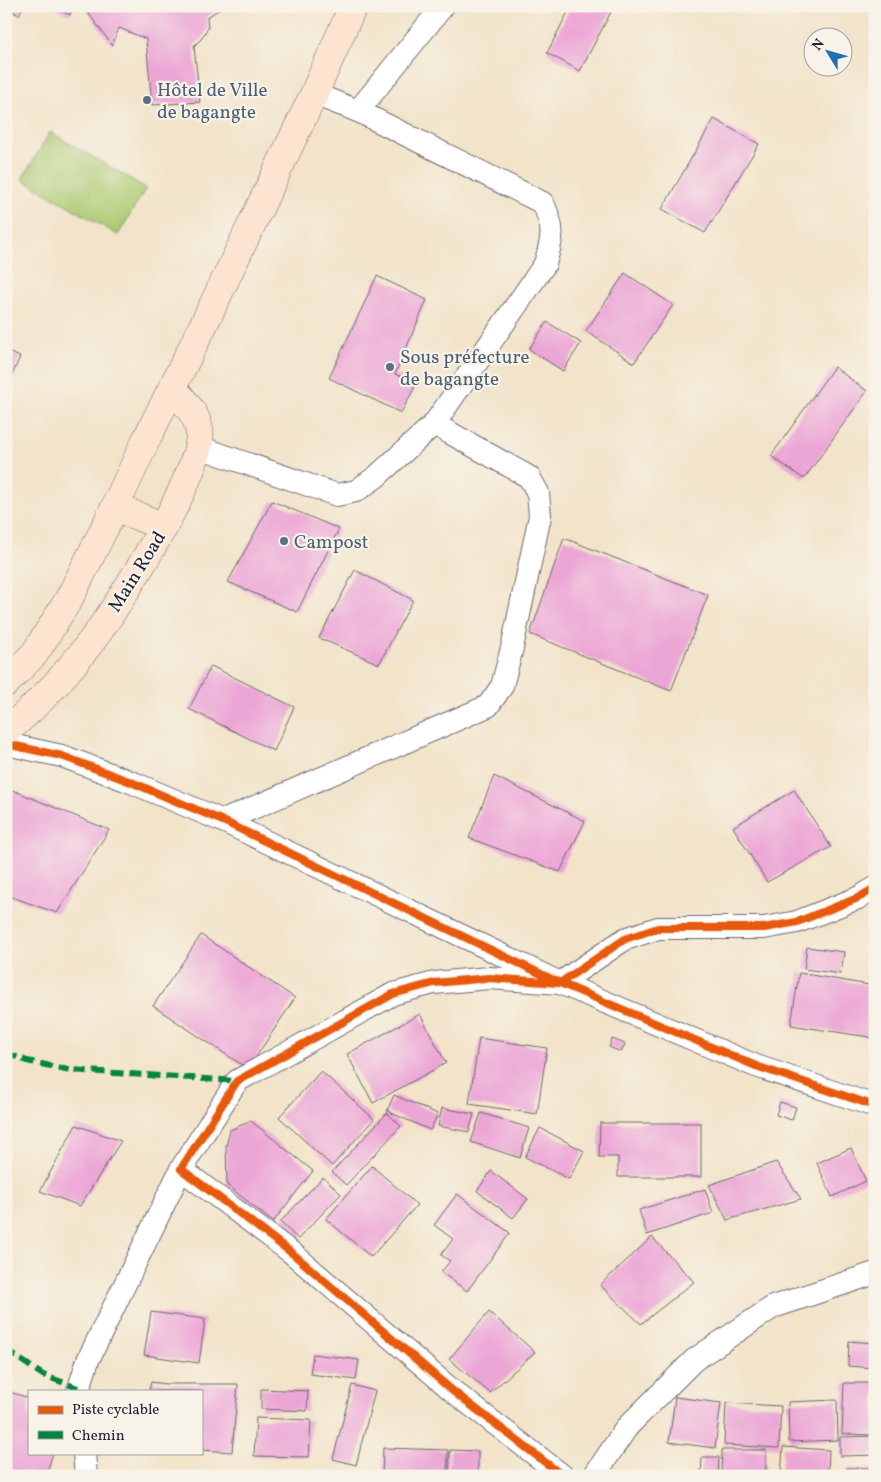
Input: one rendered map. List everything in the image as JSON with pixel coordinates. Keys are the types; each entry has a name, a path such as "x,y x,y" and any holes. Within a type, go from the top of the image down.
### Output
{"street":[{"path":"6,684 35,653 68,599 173,388 314,94 353,6"},
{"path":"358,111 443,6"},
{"path":"199,448 338,495 356,491 376,477 434,424 545,264 552,239 551,221 543,203 358,111 314,94"},
{"name":"Main Road","path":"6,731 50,692 90,642 142,566 164,527 199,448 200,430 194,416 187,404 173,388"},
{"path":"223,821 488,706 502,686 540,516 538,493 529,477 434,424"},
{"path":"115,507 164,527"},
{"path":"6,744 62,756 223,821 560,983 756,1066 875,1106"},
{"path":"78,1390 88,1360 181,1168 237,1082 393,994 434,983 489,978 560,983 625,939 658,928 764,928 797,922 858,898 875,888"},
{"path":"181,1168 292,1253 454,1392 563,1476"},
{"path":"594,1476 627,1427 694,1360 773,1307 875,1273"},
{"path":"84,1454 86,1476"}],"green space":[{"path":"50,132 146,188 118,235 22,179"}],"building":[{"path":"6,6 23,6 19,15 6,8"},
{"path":"50,6 74,6 70,15"},
{"path":"83,6 225,6 207,17 208,28 194,46 200,102 152,105 146,39 119,28 112,45"},
{"path":"571,6 614,6 580,71 547,53"},
{"path":"714,119 759,144 705,233 662,209"},
{"path":"625,273 673,305 634,363 586,331"},
{"path":"377,276 427,300 395,374 417,383 401,413 329,378"},
{"path":"547,322 581,343 563,371 529,349"},
{"path":"6,351 20,357 6,389"},
{"path":"834,367 867,391 804,479 771,456"},
{"path":"272,501 339,529 297,612 228,582"},
{"path":"564,538 708,595 671,691 530,634"},
{"path":"355,570 413,600 379,664 319,638"},
{"path":"211,666 294,707 274,751 189,709"},
{"path":"494,776 585,821 560,872 469,838"},
{"path":"10,789 109,830 57,913 6,895 6,796"},
{"path":"794,790 831,847 767,882 733,827"},
{"path":"201,935 295,998 248,1069 153,1006"},
{"path":"807,947 844,952 841,974 804,969"},
{"path":"799,973 875,986 875,1038 791,1025"},
{"path":"420,1014 446,1063 373,1103 347,1054"},
{"path":"479,1038 547,1048 537,1114 469,1104"},
{"path":"612,1039 625,1044 621,1052 609,1047"},
{"path":"321,1071 374,1119 332,1166 279,1117"},
{"path":"394,1095 438,1114 430,1130 387,1111"},
{"path":"780,1102 796,1107 792,1120 776,1115"},
{"path":"442,1108 474,1114 469,1132 438,1126"},
{"path":"387,1113 401,1126 346,1185 332,1172"},
{"path":"481,1113 529,1128 520,1158 471,1142"},
{"path":"251,1121 313,1171 273,1222 227,1185 226,1146 230,1130"},
{"path":"600,1123 701,1123 701,1177 618,1177 618,1157 599,1157"},
{"path":"76,1125 121,1141 80,1206 40,1191"},
{"path":"540,1128 584,1151 569,1179 525,1157"},
{"path":"851,1148 866,1181 832,1197 817,1163"},
{"path":"776,1162 801,1199 727,1220 709,1185"},
{"path":"372,1166 417,1205 371,1257 326,1219"},
{"path":"491,1171 528,1199 513,1218 477,1191"},
{"path":"323,1177 341,1194 298,1239 280,1222"},
{"path":"705,1189 713,1213 647,1235 639,1210"},
{"path":"457,1194 510,1233 467,1291 441,1272 450,1261 441,1255 453,1239 434,1225"},
{"path":"652,1237 694,1282 641,1324 600,1285"},
{"path":"151,1312 205,1319 199,1363 144,1355"},
{"path":"489,1312 535,1352 490,1393 449,1359"},
{"path":"849,1341 875,1343 875,1368 848,1366"},
{"path":"313,1354 359,1360 356,1380 310,1374"},
{"path":"151,1382 166,1384 238,1384 232,1452 202,1450 202,1390 149,1390"},
{"path":"844,1383 875,1383 875,1435 842,1434"},
{"path":"352,1385 375,1391 356,1465 333,1459"},
{"path":"261,1389 308,1391 307,1411 261,1409"},
{"path":"6,1391 28,1398 28,1454 53,1454 46,1476 6,1476"},
{"path":"675,1397 721,1403 715,1448 669,1442"},
{"path":"837,1400 838,1440 789,1442 788,1402"},
{"path":"726,1403 781,1406 779,1448 724,1445"},
{"path":"256,1418 311,1420 309,1457 254,1456"},
{"path":"875,1436 875,1455 840,1456 840,1437"},
{"path":"783,1447 829,1450 828,1476 781,1476"},
{"path":"383,1448 448,1450 447,1476 382,1476"},
{"path":"450,1450 478,1451 478,1476 449,1476"},
{"path":"722,1450 766,1450 766,1474 721,1474"},
{"path":"702,1457 719,1457 718,1476 701,1476"},
{"path":"847,1468 875,1468 875,1476 846,1476"},
{"path":"354,1471 355,1476 336,1476 335,1473"}],"marked path":[{"path":"6,1053 27,1061 70,1070 237,1081"},
{"path":"6,1350 43,1375 78,1388"}],"cycle path":[{"path":"6,744 62,756 131,782 223,821 560,983 756,1066 875,1106"},
{"path":"563,1476 454,1392 292,1253 181,1169 237,1081 393,994 434,983 489,978 560,983 625,939 658,928 764,928 797,922 858,898 875,888"}],"place":[{"name":"Hôtel de Ville de bagangte","path":"147,100"},
{"name":"Sous préfecture de bagangte","path":"390,367"},
{"name":"Campost","path":"284,541"}]}
